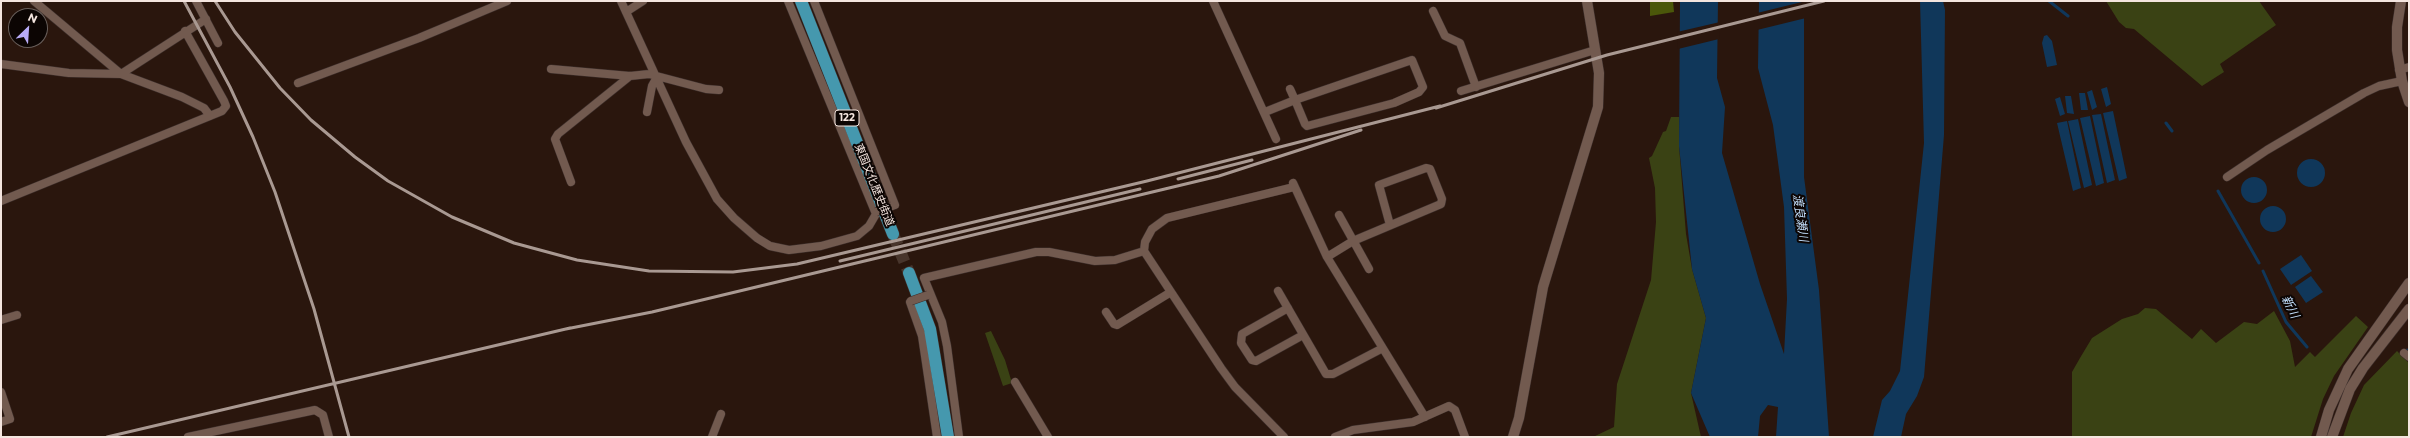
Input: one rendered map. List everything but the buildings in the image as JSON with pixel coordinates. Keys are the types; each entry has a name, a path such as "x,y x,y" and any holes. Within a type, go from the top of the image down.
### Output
{"highway":[{"name":"東国文化歴史街道","path":"801,1 894,234"},
{"path":"908,273 930,329 948,437"}],"street":[{"path":"34,1 121,74"},
{"path":"196,1 218,42"},
{"path":"298,83 419,38 506,1"},
{"path":"621,1 686,142 716,199 734,218 766,244 782,249 798,250 852,238 869,226 875,218 876,212 788,1"},
{"path":"626,12 643,1"},
{"path":"814,1 895,205 876,212"},
{"path":"1213,1 1265,112 1276,139"},
{"path":"1513,437 1519,418 1542,287 1598,106 1600,88 1587,1"},
{"path":"2402,1 2397,40 2404,68 2402,81 2409,102"},
{"path":"1433,10 1445,36 1460,43 1476,87"},
{"path":"121,74 139,64 185,31 206,19"},
{"path":"1,201 222,111 226,106 185,31"},
{"path":"1461,91 1595,50"},
{"path":"1265,112 1294,100 1412,60 1423,87 1419,92 1394,103 1310,126 1305,124 1294,100 1290,89"},
{"path":"1,64 62,72 121,74 182,97 204,108 210,116"},
{"path":"551,69 630,76 649,74 706,89 719,90"},
{"path":"571,182 555,139 558,134 630,76"},
{"path":"647,112 652,86 657,77"},
{"path":"2227,177 2267,150 2364,93 2379,86 2402,81"},
{"path":"1326,257 1353,241 1441,204 1442,199 1430,169 1426,168 1379,185 1390,225"},
{"path":"1284,437 1235,387 1205,346 1144,251 1145,242 1152,229 1167,218 1293,184 1326,257 1381,349 1405,381 1425,417"},
{"path":"1339,215 1369,269"},
{"path":"959,437 947,346 942,322 929,294 924,278 1043,251 1095,261 1115,260 1144,251"},
{"path":"2321,437 2329,410 2348,369 2409,283"},
{"path":"1278,291 1323,370 1330,375 1381,349"},
{"path":"1106,312 1112,322 1117,325 1171,292"},
{"path":"929,294 910,302 922,336 937,437"},
{"path":"1288,308 1242,334 1241,343 1252,360 1256,361 1303,335"},
{"path":"2332,437 2344,400 2354,382 2409,309"},
{"path":"1,320 17,315"},
{"path":"1015,382 1048,437"},
{"path":"1,392 10,420 1,422"},
{"path":"1335,437 1353,430 1410,423 1446,406 1451,406 1455,410 1464,437"},
{"path":"189,437 315,410 323,415 329,437"},
{"path":"712,437 721,414"}],"green space":[{"path":"1650,1 1673,1 1674,12 1650,16"},
{"path":"2106,1 2259,1 2276,25 2220,64 2224,72 2202,86 2134,29 2126,28 2119,22"},
{"path":"1671,117 1679,117 1679,146 1686,234 1692,269 1706,318 1691,393 1701,437 1593,437 1614,427 1617,384 1651,280 1656,222 1655,188 1649,158 1652,156 1663,132 1666,131"},
{"path":"2145,308 2156,309 2192,339 2201,329 2216,343 2244,322 2257,324 2274,311 2290,341 2295,367 2310,352 2315,357 2356,316 2368,327 2334,376 2323,399 2311,437 2072,437 2072,372 2092,338 2122,319 2138,314"},
{"path":"991,331 1005,360 1012,383 1003,386 985,333"},
{"path":"2397,351 2409,363 2409,437 2343,437 2351,413 2364,385"}],"water":[{"name":"渡良瀬川","path":"1680,1 1718,1 1717,78 1725,107 1722,153 1760,284 1784,354 1787,299 1784,207 1773,125 1758,68 1759,1 1804,1 1804,177 1819,290 1829,437 1776,437 1778,407 1768,405 1760,416 1758,437 1710,437 1691,393 1706,318 1692,269 1679,146"},
{"path":"1920,1 1943,1 1945,10 1944,135 1924,377 1917,396 1906,414 1901,437 1873,437 1882,400 1890,391 1900,371 1924,143"},
{"path":"2047,35 2052,41 2057,65 2047,67 2042,43 2044,36"},
{"path":"2107,87 2111,104 2106,107 2101,89"},
{"path":"2092,90 2097,107 2092,110 2087,92"},
{"path":"2079,93 2085,93 2088,110 2081,110"},
{"path":"2065,96 2071,96 2074,114 2067,113"},
{"path":"2060,97 2065,114 2060,116 2055,99"},
{"path":"2113,111 2127,178 2119,181 2103,113"},
{"path":"2101,114 2115,180 2107,183 2092,115"},
{"path":"2090,116 2104,183 2096,186 2080,118"},
{"path":"2078,119 2092,185 2084,188 2068,121"},
{"path":"2067,121 2081,188 2073,191 2057,123"},
{"path":"2311,159 2317,160 2321,163 2324,167 2324,179 2321,183 2317,186 2311,187 2305,186 2301,183 2298,179 2297,173 2298,167 2301,163 2305,160"},
{"path":"2254,177 2263,181 2267,190 2263,199 2254,203 2245,199 2241,190 2245,181"},
{"path":"2273,206 2282,210 2286,219 2282,228 2273,232 2264,228 2260,219 2264,210"},
{"path":"2301,255 2312,271 2291,285 2280,269"},
{"path":"2311,276 2323,292 2306,303 2295,287"}],"pier":[{"path":"1806,1 1806,18 1757,30 1757,13"},
{"path":"1720,22 1719,39 1678,49 1677,32"}],"waterway":[{"name":"新川","path":"2049,1 2068,16"},
{"name":"新川","path":"2166,123 2172,131"},
{"name":"新川","path":"2218,191 2259,263"},
{"name":"新川","path":"2263,271 2286,322 2307,347"}],"tunnel":[{"path":"893,234 909,273"}],"railway":[{"path":"184,1 230,87 253,137 275,192 314,309 349,437"},
{"path":"215,1 235,32 280,88 311,120 355,157 388,181 452,217 514,243 577,260 649,271 733,272 797,264 1147,181 1440,106"},
{"path":"1436,108 1607,55 1824,1"},
{"path":"566,329 652,312 1219,176 1361,130"},
{"path":"1178,179 1252,160"},
{"path":"840,261 1140,189"},
{"path":"107,437 570,328"}]}
